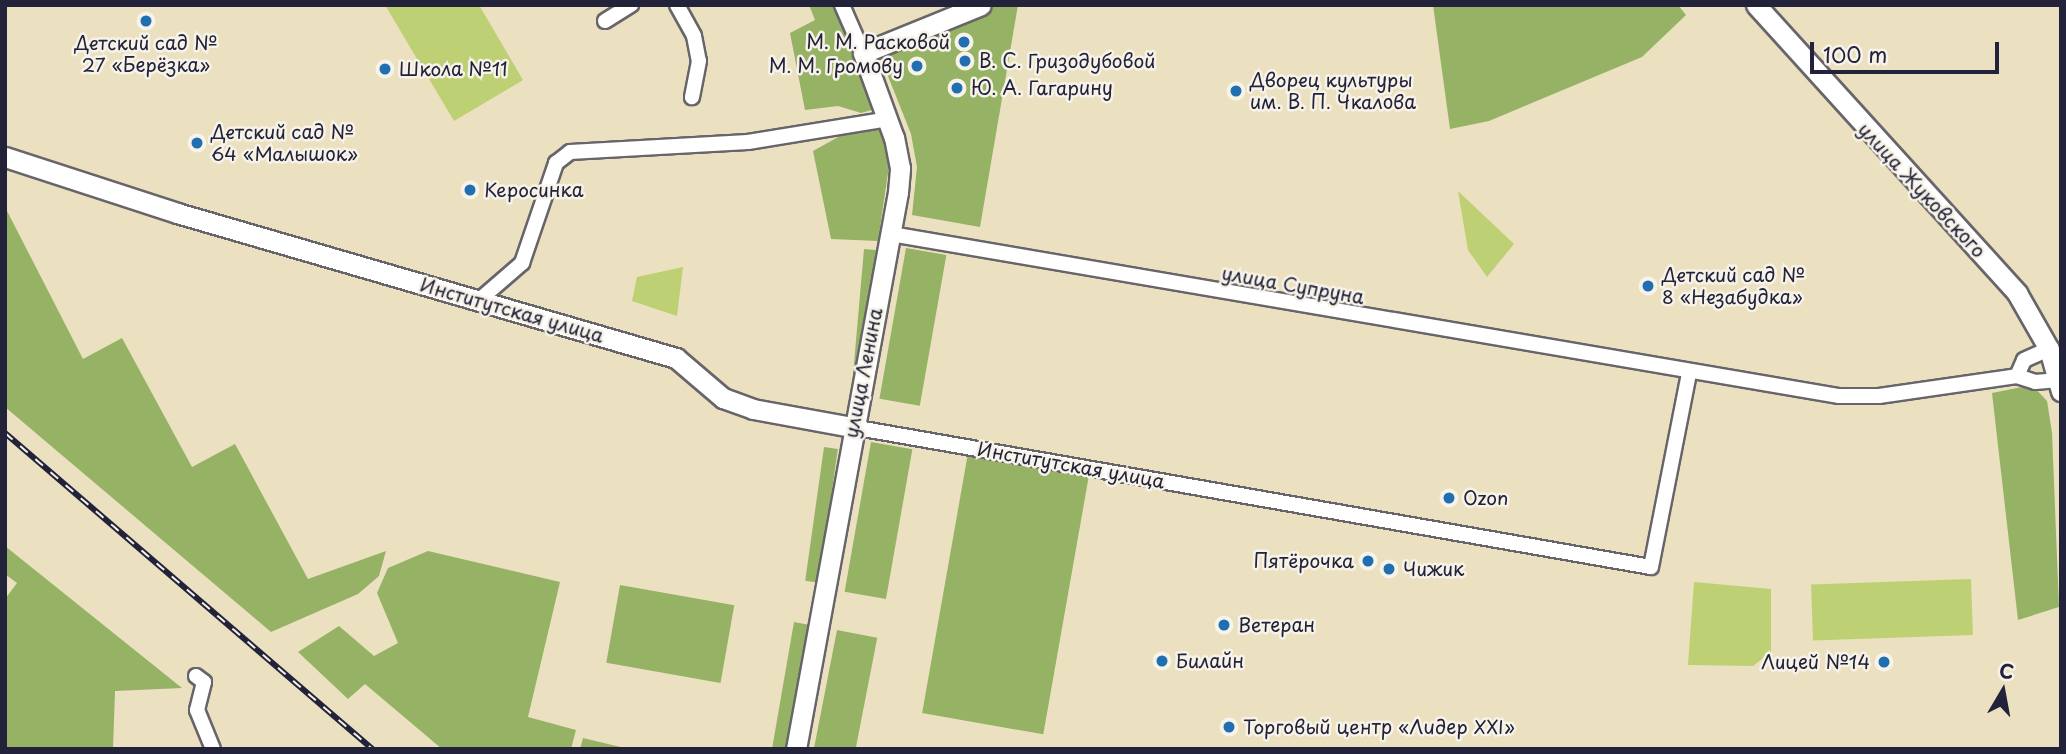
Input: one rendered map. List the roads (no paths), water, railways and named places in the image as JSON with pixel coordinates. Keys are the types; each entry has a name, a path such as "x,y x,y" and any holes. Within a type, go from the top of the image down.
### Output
{"street":[{"path":"605,20 631,5"},
{"path":"677,5 694,36 699,61 692,97"},
{"name":"улица Ленина","path":"796,749 852,427 891,234 900,168 888,118 842,5"},
{"path":"863,53 981,5"},
{"name":"улица Жуковского","path":"1756,5 2017,293 2049,349 2060,386"},
{"path":"477,302 522,263 538,226 556,163 570,152 606,147 748,142 888,118"},
{"name":"Институтская улица","path":"5,158 477,302 676,358 723,398 753,409 1651,567 1689,373"},
{"name":"улица Супруна","path":"891,234 1689,373"},
{"path":"2017,376 2024,360 2049,349"},
{"path":"1689,373 1839,396 1879,396 2017,376 2060,386"},
{"path":"196,676 204,682 197,710 213,749"}],"railway":[{"path":"5,433 373,749"}],"place":[{"name":"Детский сад № 27 «Берёзка»","path":"146,21"},
{"name":"М. М. Расковой","path":"964,42"},
{"name":"В. С. Гризодубовой","path":"965,61"},
{"name":"М. М. Громову","path":"917,66"},
{"name":"Школа №11","path":"385,69"},
{"name":"Ю. А. Гагарину","path":"957,88"},
{"name":"Дворец культуры им. В. П. Чкалова","path":"1236,91"},
{"name":"Детский сад № 64 «Малышок»","path":"197,143"},
{"name":"Керосинка","path":"470,190"},
{"name":"Детский сад № 8 «Незабудка»","path":"1648,286"},
{"name":"Ozon","path":"1449,498"},
{"name":"Пятёрочка","path":"1368,561"},
{"name":"Чижик","path":"1389,569"},
{"name":"Ветеран","path":"1224,625"},
{"name":"Билайн","path":"1162,661"},
{"name":"Лицей №14","path":"1884,662"},
{"name":"Торговый центр «Лидер XXI»","path":"1229,727"}]}
